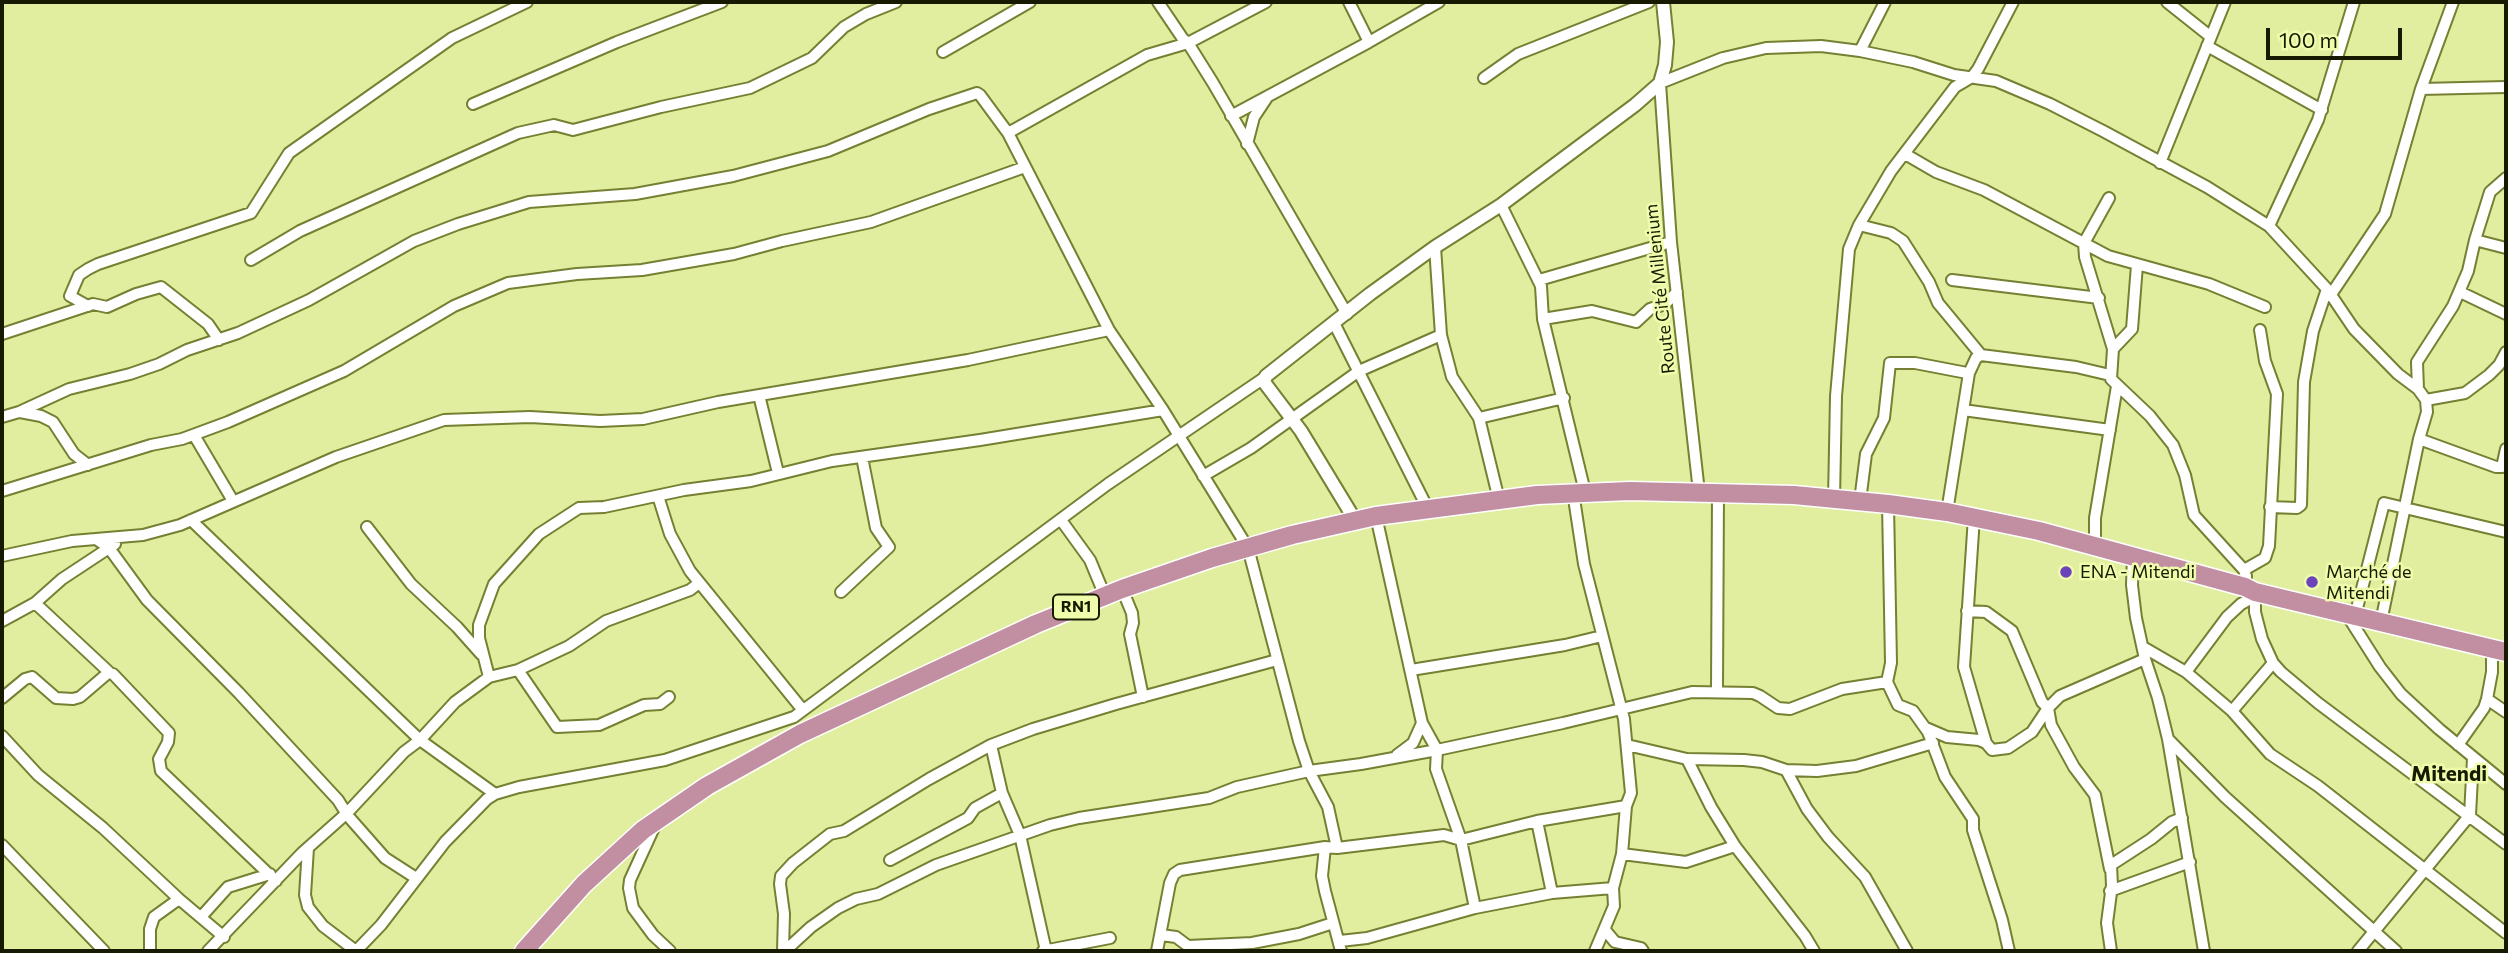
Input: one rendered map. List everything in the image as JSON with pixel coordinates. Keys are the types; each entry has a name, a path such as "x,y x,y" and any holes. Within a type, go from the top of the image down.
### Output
{"highway":[{"name":"RN1","path":"524,951 584,884 643,830 799,720 1122,589 1292,535 1376,516 1579,492 1718,492 1888,504 1975,517 2133,555 2499,651"}],"street":[{"path":"88,306 70,296 79,275 98,264 251,213 289,153 452,38 527,2"},
{"path":"473,104 617,42 722,2"},
{"path":"251,260 300,231 518,133 554,125 573,130 750,88 790,71 812,58 844,27 866,14 897,2"},
{"path":"943,51 1030,2"},
{"path":"1158,2 1188,43 1347,314"},
{"path":"1008,133 1147,55 1188,43 1266,2"},
{"path":"1349,2 1369,42"},
{"path":"1231,116 1439,2"},
{"path":"1484,78 1518,54 1648,2"},
{"path":"1660,83 1667,41 1663,2"},
{"path":"1860,51 1885,2"},
{"path":"1834,499 1836,396 1843,291 1849,249 1859,225 1891,171 1955,87 1972,77 1978,69 2013,2"},
{"path":"2167,2 2209,41 2322,110"},
{"path":"2160,163 2225,2"},
{"path":"2269,226 2322,110 2354,2"},
{"path":"2270,507 2297,508 2301,505 2304,382 2313,331 2329,293 2385,214 2421,89 2453,2"},
{"path":"308,848 305,895 308,907 323,926 356,951 381,925 416,878 468,817 495,794 519,787 665,760 799,720 1108,484 1265,378 1370,294 1435,247 1501,205 1635,105 1660,83 1723,58 1766,48 1821,46 1860,51 1913,62 1954,75 1996,81 2050,104 2207,187 2269,226 2329,293 2354,329 2398,374 2418,389 2426,400 2427,412 2381,622"},
{"name":"Route Cité Millenium","path":"1660,83 1671,242 1699,492"},
{"path":"2421,89 2506,87"},
{"path":"2,417 19,412 69,388 130,374 159,364 187,349 219,340 309,300 414,241 458,224 529,202 635,194 745,173 828,151 929,108 972,94 980,95 1008,133 1109,330 1163,410 1248,548 1309,771 1328,807 1337,849"},
{"path":"1247,144 1254,117 1270,94"},
{"path":"1905,154 1936,172 1984,190 2108,256 2209,284 2264,307"},
{"path":"2,491 151,445 194,435 344,371 454,306 508,283 577,274 642,270 734,254 871,222 1025,167"},
{"path":"2398,374 2417,362 2448,316 2468,271 2474,240 2490,192 2506,178"},
{"path":"2109,198 2084,243 2085,257 2113,349 2110,375"},
{"path":"1501,205 1539,280 1543,319 1564,398 1579,492 1584,564 1621,709 1627,745 1631,793 1626,806 1622,854 1613,888 1614,906 1595,951"},
{"path":"1859,225 1891,233 1903,241 1929,282 1938,303 1981,355"},
{"path":"2474,240 2506,248"},
{"path":"1539,280 1671,242"},
{"path":"1435,247 1441,335 1452,377 1479,418 1499,500"},
{"path":"2113,349 2132,329 2137,265"},
{"path":"1952,280 2099,298"},
{"path":"2,334 93,304 107,307 136,294 161,287 208,324 219,340"},
{"path":"1543,319 1592,311 1636,322 1650,309 1665,304 1677,292"},
{"path":"2460,292 2506,314"},
{"path":"1334,323 1428,509"},
{"path":"2,555 72,541 143,535 191,520 336,457 444,420 530,417 622,421 651,418 759,395 968,360 1109,330"},
{"path":"2186,672 2227,617 2252,598 2250,587 2260,562 2267,553 2277,394 2265,361 2260,330"},
{"path":"1203,475 1251,448 1359,371 1441,335"},
{"path":"1948,512 1969,373 1976,358 1981,355 2076,367 2110,375 2150,416 2173,445 2185,475 2194,514 2250,587 2258,627 2273,663 2318,703 2506,844"},
{"path":"2426,400 2465,393 2489,375 2505,355"},
{"path":"2417,362 2418,389"},
{"path":"1860,501 1866,454 1884,418 1890,363 1915,363 1969,373"},
{"path":"1265,378 1264,382 1291,418 1355,520"},
{"path":"2095,546 2095,518 2118,386"},
{"path":"759,395 778,473"},
{"path":"1479,418 1564,398"},
{"path":"489,677 478,625 494,584 539,534 579,508 604,507 751,481 822,463 1163,410"},
{"path":"1963,410 2109,430"},
{"path":"19,412 41,416 53,422 74,454 88,465"},
{"path":"194,435 233,501"},
{"path":"2419,439 2497,467 2501,467 2506,449"},
{"path":"841,592 889,547 876,528 862,457"},
{"path":"1717,691 1718,492"},
{"path":"658,496 670,534 690,571 731,620 799,720"},
{"path":"2506,532 2386,502 2350,614 2391,683 2458,746 2506,784"},
{"path":"1888,504 1891,663 1888,682 1898,705 1913,711 1925,727 1945,777 1973,819 1973,830 2002,920 2009,951"},
{"path":"1376,516 1422,723 1437,750 1436,769 1461,840 1475,908"},
{"path":"1975,517 1964,667 1989,748 1996,750 2014,746 2032,732 2048,708 2060,696 2144,653"},
{"path":"191,520 420,740 495,794"},
{"path":"1061,520 1090,560 1105,596"},
{"path":"367,527 411,584 457,627 483,656"},
{"path":"2,621 35,603 62,579 127,537"},
{"path":"96,539 109,548 147,600 260,715 338,800 385,858 416,878"},
{"path":"2133,555 2132,585 2144,653 2168,739 2204,951"},
{"path":"208,951 273,877 347,813 404,751 420,740 455,702 489,677 518,670 569,646 606,621 690,590 699,583"},
{"path":"1122,589 1132,613 1130,634 1143,697"},
{"path":"35,603 169,733 168,742 159,759 161,771 273,877"},
{"path":"1967,611 1986,612 2012,631 2042,702 2048,708 2051,725 2074,767 2095,795 2110,869 2107,923 2111,951"},
{"path":"1410,670 1552,648 1602,636"},
{"path":"2458,746 2484,708 2499,651"},
{"path":"2144,653 2186,672 2232,711 2270,754 2318,786 2506,933"},
{"path":"784,951 784,914 779,880 784,870 830,834 844,831 991,745 1033,729 1277,660"},
{"path":"2232,711 2273,663"},
{"path":"518,670 557,727 599,724 644,705 660,704 669,697"},
{"path":"2,698 25,679 32,677 56,698 73,699 80,697 110,673"},
{"path":"784,951 838,908 878,894 936,865 1020,835 1079,818 1209,798 1237,787 1309,771 1437,750 1680,694 1717,691 1753,693 1778,708 1790,709 1842,689 1888,682"},
{"path":"2487,699 2506,712"},
{"path":"1391,758 1413,743 1422,723"},
{"path":"1925,727 1947,737 1986,743"},
{"path":"2,736 38,775 103,828 201,917 221,939 226,951"},
{"path":"2168,739 2225,797 2396,951"},
{"path":"1627,745 1687,758 1744,760 1762,762 1786,770 1817,771 1856,766 1933,743"},
{"path":"991,745 1002,793 1020,835 1044,951 1110,938"},
{"path":"1687,758 1711,807 1735,846 1814,951"},
{"path":"2358,951 2470,815 2473,758"},
{"path":"1786,770 1807,808 1828,837 1865,877 1907,951"},
{"path":"890,860 968,818 975,808 1002,793"},
{"path":"1157,951 1170,883 1174,874 1180,870 1325,847 1337,849 1444,835 1461,840 1537,821 1626,806"},
{"path":"2110,869 2114,862 2182,818"},
{"path":"658,819 630,880 629,888 633,908 653,935 670,951"},
{"path":"1537,821 1552,893"},
{"path":"2,845 104,951"},
{"path":"1622,854 1686,862 1735,846"},
{"path":"1325,847 1322,876 1340,946 1475,908 1552,893 1613,888"},
{"path":"2110,891 2190,862"},
{"path":"201,917 228,887 273,877"},
{"path":"150,951 150,929 154,917 179,899"},
{"path":"1161,935 1176,937 1188,946 1252,943 1299,934 1333,923"},
{"path":"1605,930 1615,942 1641,948 1643,951"}],"place":[{"name":"ENA - Mitendi","path":"2066,572"},
{"name":"Marché de Mitendi","path":"2312,582"}],"district":[{"name":"Mitendi","path":"2449,774"}]}
